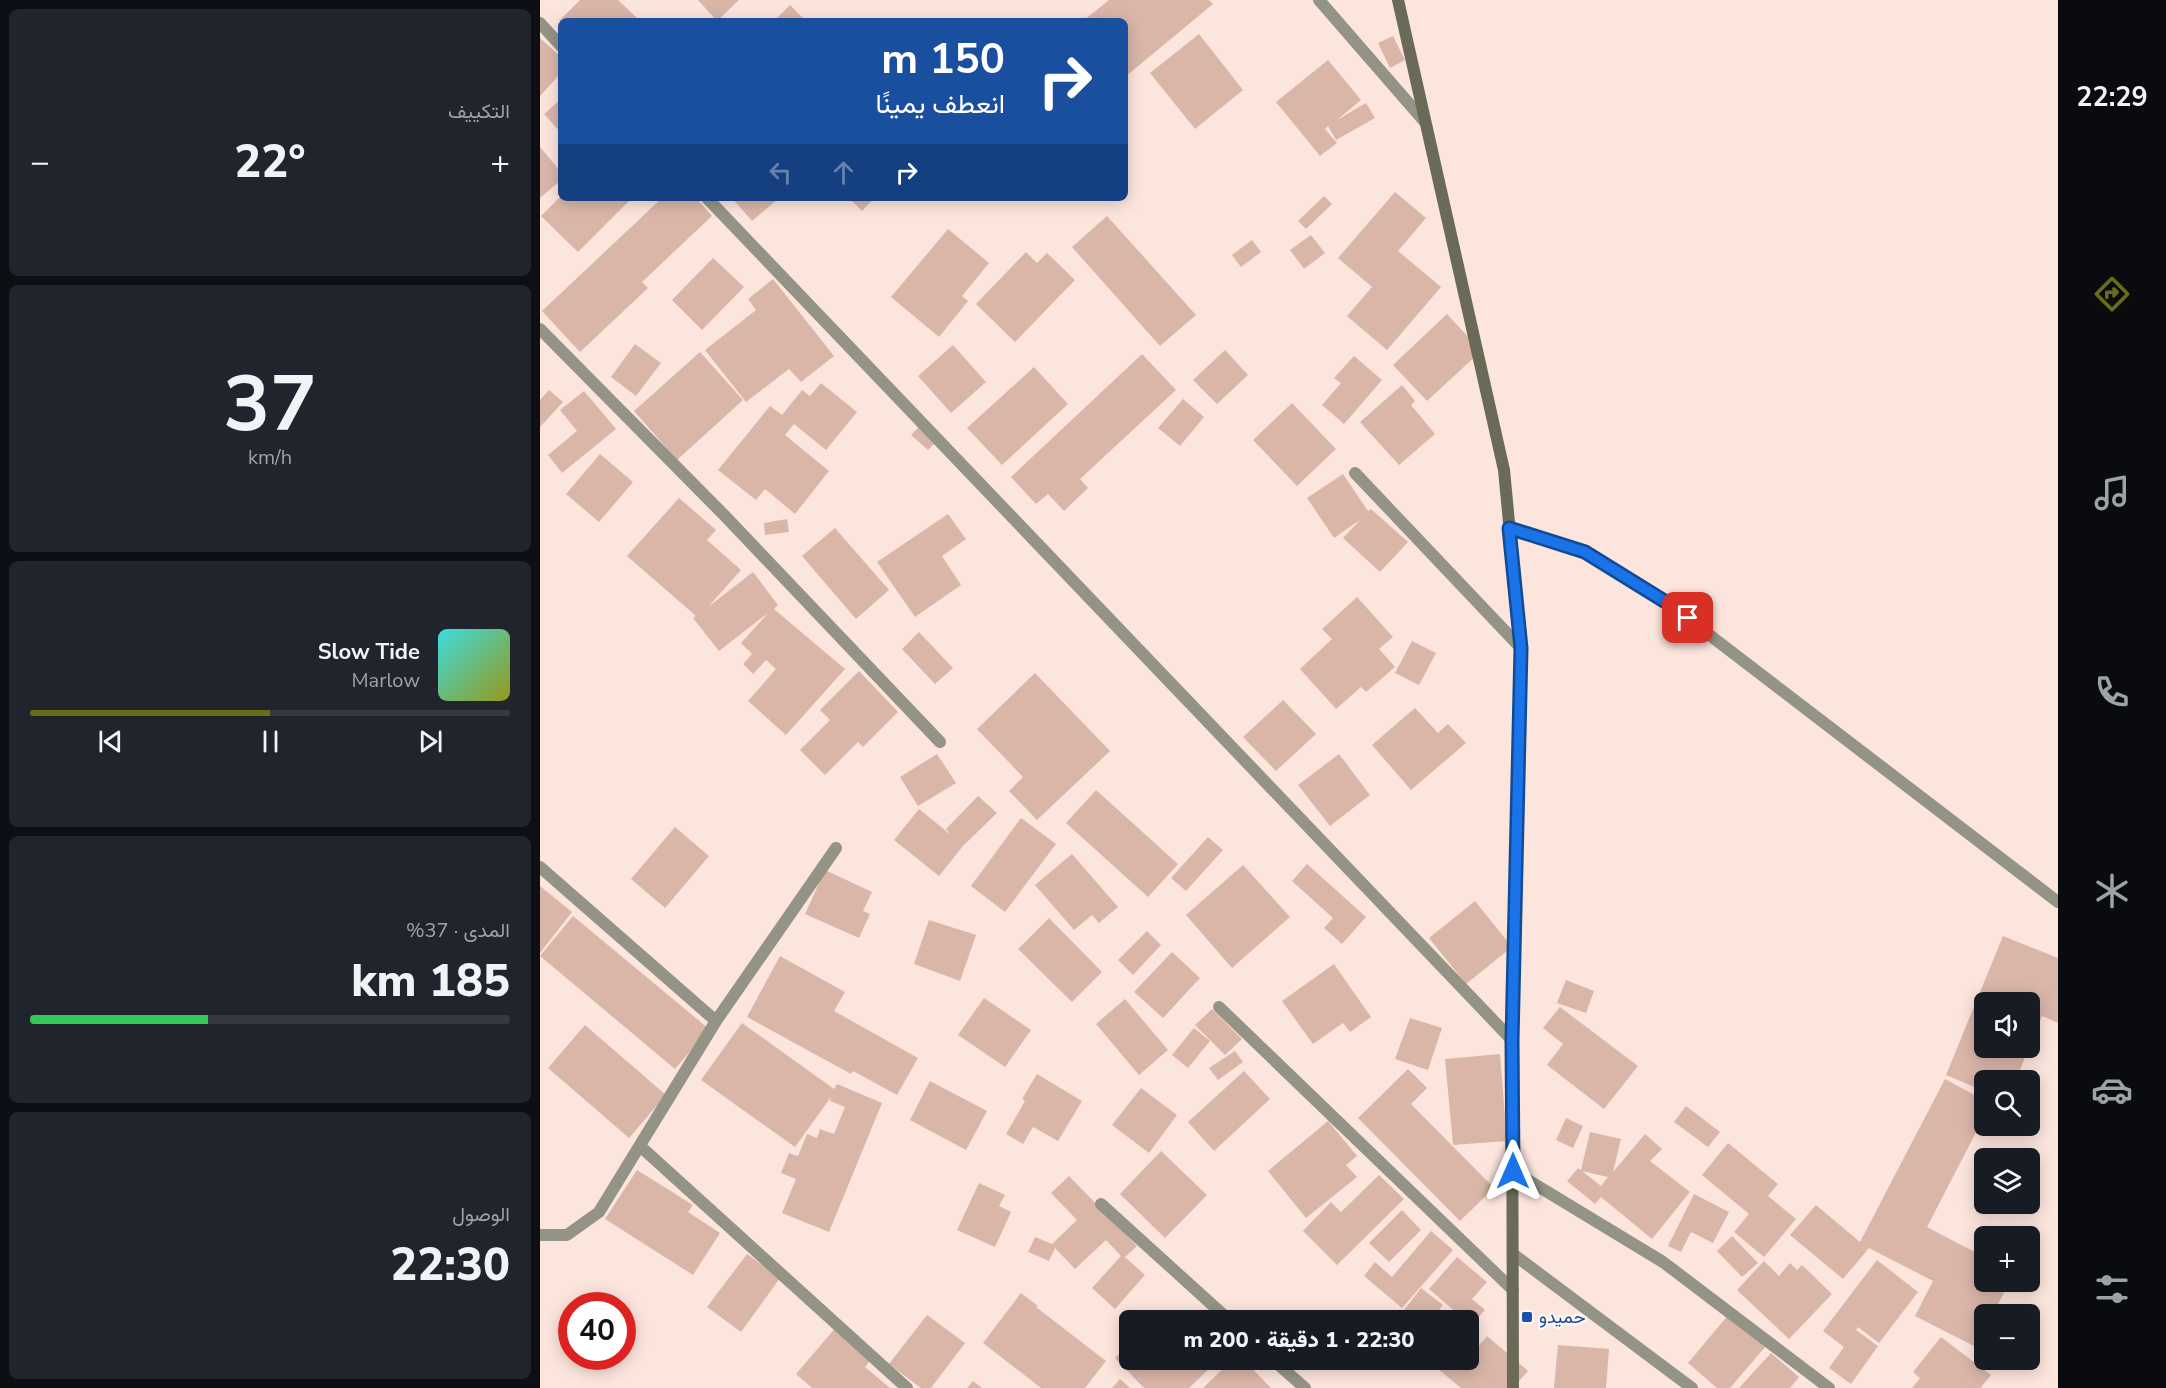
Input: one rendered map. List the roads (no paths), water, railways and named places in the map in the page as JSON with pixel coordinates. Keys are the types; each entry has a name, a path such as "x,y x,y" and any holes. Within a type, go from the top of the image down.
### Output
{"street":[{"path":"1319,0 1425,122"},
{"path":"1398,0 1504,470 1521,648 1512,1040 1513,1388"},
{"path":"540,23 558,43"},
{"path":"709,201 1512,1040"},
{"path":"540,329 725,516 940,742"},
{"path":"1355,473 1521,648"},
{"path":"1509,528 1585,552 1669,604 2058,902"},
{"path":"540,1235 567,1235 599,1212 716,1021 836,848"},
{"path":"540,867 716,1021"},
{"path":"1219,1007 1513,1290"},
{"path":"640,1146 907,1388"},
{"path":"1513,1171 1663,1262 1829,1388"},
{"path":"1101,1204 1218,1310"},
{"path":"1513,1254 1692,1388"},
{"path":"1285,1370 1305,1388"}],"place":[{"name":"حميدو","path":"1527,1317"}]}
